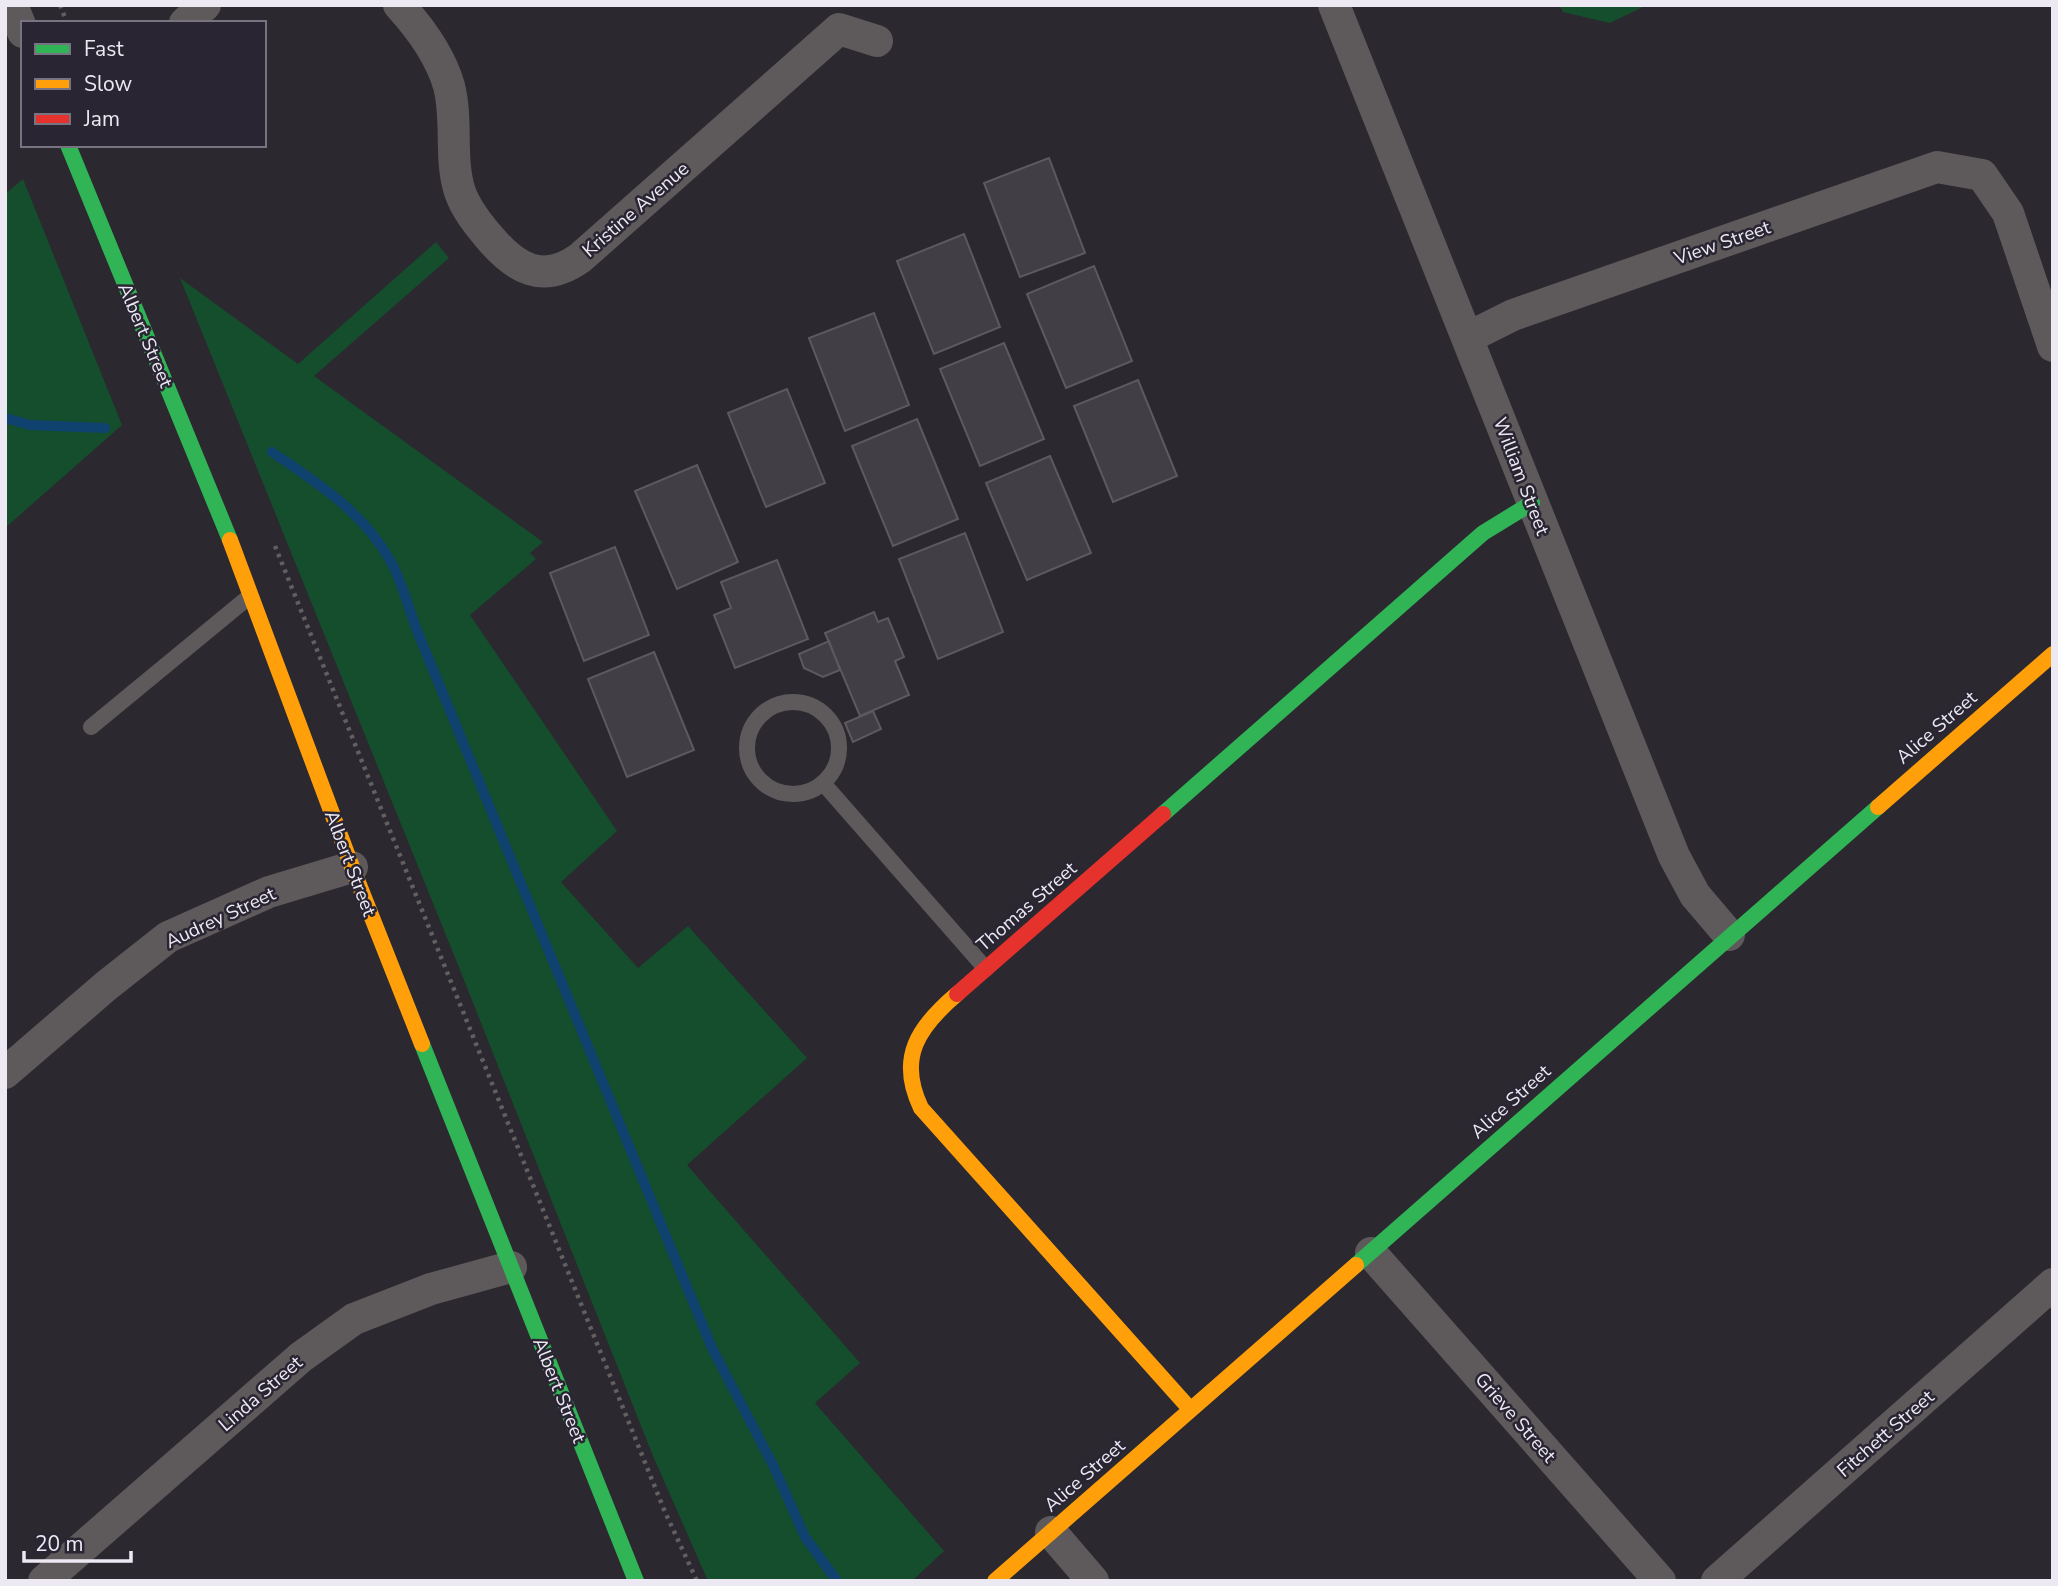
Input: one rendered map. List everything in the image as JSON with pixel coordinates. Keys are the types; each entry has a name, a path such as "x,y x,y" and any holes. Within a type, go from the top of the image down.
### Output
{"street":[{"path":"12,5 21,28"},
{"path":"187,21 205,5"},
{"name":"Kristine Avenue","path":"399,5 439,58 450,89 455,163 460,192 473,219 503,254 516,264 533,271 550,272 567,267 580,258 836,17 877,41"},
{"name":"William Street","path":"1334,5 1674,856 1695,895 1729,935"},
{"name":"Albert Street","path":"69,147 212,493 352,867 636,1581"},
{"name":"View Street","path":"1467,338 1513,315 1937,167 1982,175 2008,213 2053,346"},
{"name":"Thomas Street","path":"1191,1409 919,1106 908,1065 913,1045 923,1026 986,969 1483,533 1532,503"},
{"name":"Alice Street","path":"995,1581 1371,1253 1729,935 2053,654"},
{"name":"Audrey Street","path":"5,1073 168,937 269,892 352,867"},
{"name":"Grieve Street","path":"1371,1253 1660,1581"},
{"name":"Linda Street","path":"44,1581 301,1357 354,1319 430,1289 511,1267"},
{"name":"Fitchett Street","path":"1717,1581 2053,1284"},
{"path":"1051,1532 1093,1581"}],"lane":[{"path":"91,727 250,596"},
{"path":"794,701 807,703 827,716 839,738 839,751 831,774 823,783 813,790 791,794 769,788 760,780 752,771 746,747 753,724 761,714 782,702 794,701"},
{"path":"823,783 986,969"}],"path":[{"path":"271,537 665,1512 697,1581"}],"green space":[{"path":"1559,5 1647,5 1610,23 1563,12"},
{"path":"23,179 122,425 5,528 5,194"},
{"path":"436,242 449,258 314,376 543,542 530,553 536,559 470,615 617,831 561,882 638,968 688,926 807,1058 687,1165 860,1363 815,1403 944,1551 912,1581 708,1581 653,1456 180,278 298,364"}],"building":[{"path":"1049,158 1085,253 1020,277 984,183"},
{"path":"964,234 1000,327 934,354 897,261"},
{"path":"1094,266 1132,361 1066,388 1027,294"},
{"path":"874,313 909,405 845,431 809,338"},
{"path":"1004,343 1044,439 980,466 940,369"},
{"path":"1138,380 1177,476 1113,502 1074,406"},
{"path":"787,389 825,483 766,507 728,413"},
{"path":"917,419 958,519 893,546 852,446"},
{"path":"1050,456 1091,553 1027,580 986,483"},
{"path":"697,465 738,562 677,589 635,491"},
{"path":"965,533 1003,632 938,659 899,559"},
{"path":"615,547 649,635 584,661 550,573"},
{"path":"777,560 808,639 735,668 714,615 731,608 721,582"},
{"path":"874,612 878,622 888,618 904,657 895,661 909,695 860,716 825,633"},
{"path":"829,641 840,670 823,677 804,668 799,654"},
{"path":"654,652 694,750 627,777 588,679"},
{"path":"873,711 881,729 853,742 845,723"}],"waterway":[{"path":"5,418 30,425 105,428"},
{"path":"272,452 322,487 353,513 380,544 391,562 712,1348 773,1465 805,1537 837,1581"}],"traffic: fast":[{"path":"69,147 230,540"},
{"path":"1163,814 1483,533 1532,503"},
{"path":"1356,1265 1878,807"},
{"path":"422,1044 636,1581"}],"traffic: slow":[{"path":"230,540 352,867 422,1044"},
{"path":"1878,807 2053,654"},
{"path":"957,994 922,1031 915,1045 911,1074 921,1108 1190,1409"},
{"path":"995,1581 1356,1265"}],"traffic: jam":[{"path":"957,994 1163,814"}]}
